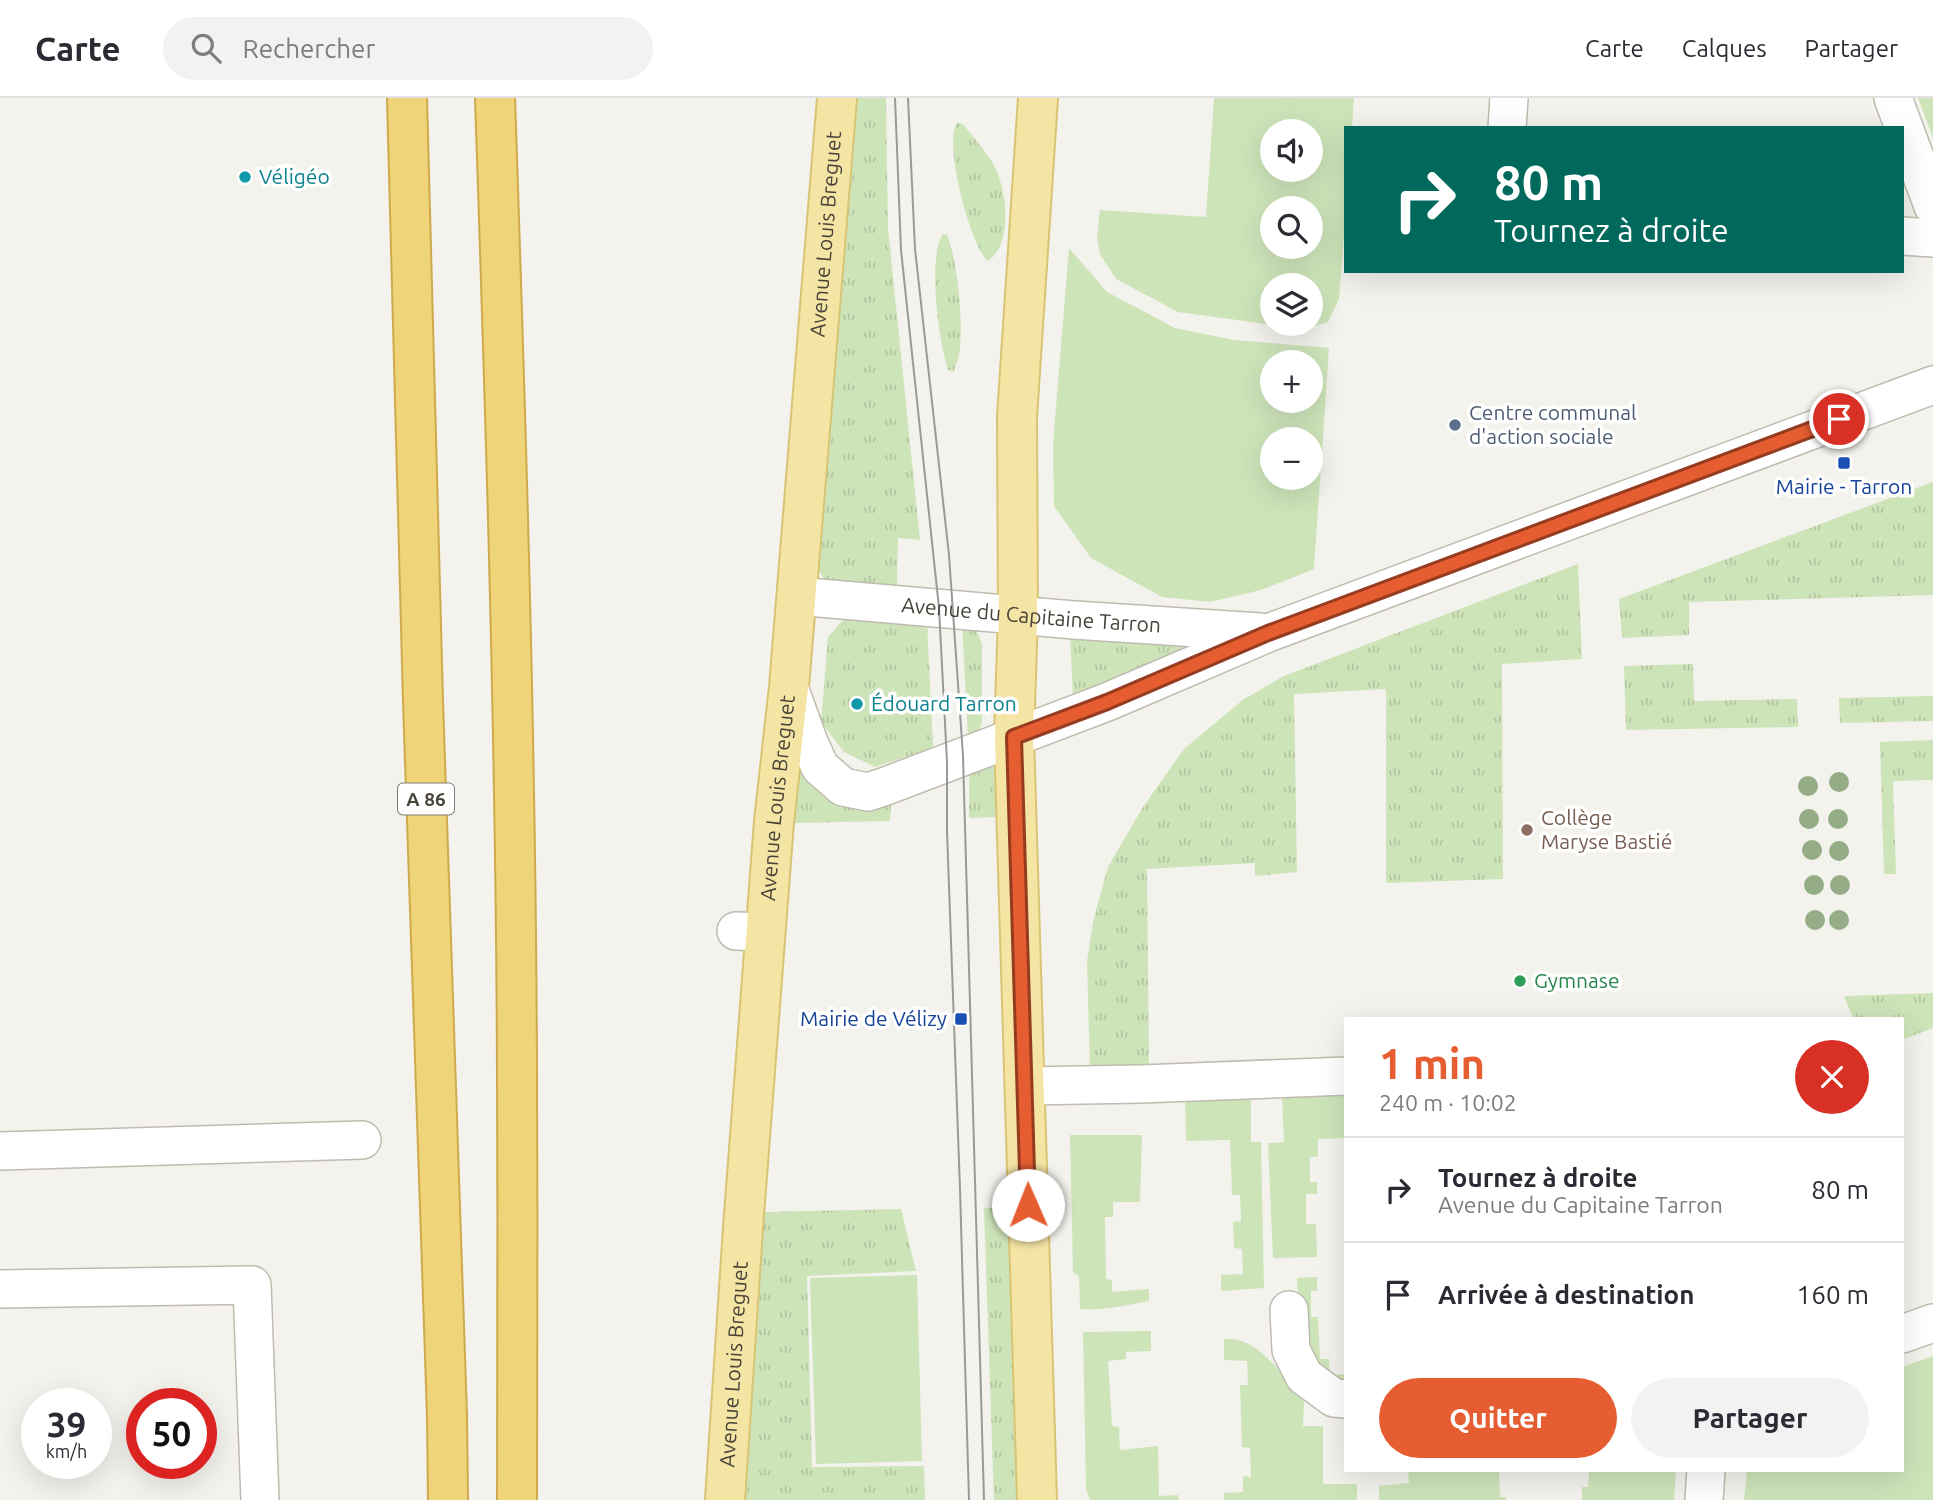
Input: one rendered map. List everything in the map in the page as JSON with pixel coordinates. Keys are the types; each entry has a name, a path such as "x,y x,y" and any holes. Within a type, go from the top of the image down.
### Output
{"highway":[{"name":"A 86","path":"407,98 448,1500"},
{"path":"495,98 513,732 517,1076 517,1500"}],"main road":[{"name":"Avenue Louis Breguet","path":"725,1500 742,1242 751,931 774,822 789,687 836,98"},
{"path":"1037,1500 1014,737 1018,615 1017,417 1038,98"}],"street":[{"path":"1507,126 1509,98"},
{"path":"1893,98 1903,126"},
{"path":"1904,128 1933,206"},
{"path":"1904,236 1933,238"},
{"name":"Avenue du Capitaine Tarron","path":"789,687 820,767 843,786 868,792 1107,702 1268,633 1933,385"},
{"name":"Avenue du Capitaine Tarron","path":"796,596 1268,633"},
{"path":"1025,1086 1344,1076"},
{"path":"0,1150 362,1140"},
{"path":"0,1289 252,1285 260,1500"},
{"path":"1289,1310 1291,1350 1304,1376 1334,1398 1344,1399"},
{"path":"1904,1333 1933,1322"},
{"path":"1704,1500 1706,1472"}],"green space":[{"path":"856,98 886,98 888,228 920,540 898,538 897,586 825,580 817,568"},
{"path":"1214,98 1354,98 1352,126 1344,126 1344,236 1339,299 1328,322 1323,323 1323,273 1260,273 1260,323 1178,312 1116,279 1100,254 1097,237 1100,210 1206,217"},
{"path":"1918,98 1933,98 1933,138"},
{"path":"957,123 963,124 986,154 1002,187 1005,229 1002,242 988,261 974,236 960,194 953,150"},
{"path":"943,234 947,235 951,247 959,295 961,329 959,357 954,371 948,370 936,301 936,262"},
{"path":"1069,248 1107,292 1175,328 1234,340 1329,348 1323,436 1323,427 1260,427 1260,490 1319,490 1314,569 1261,590 1210,602 1162,597 1091,558 1054,506 1053,444"},
{"path":"1933,482 1933,595 1689,602 1689,635 1622,638 1619,599"},
{"path":"1578,564 1582,659 1502,664 1503,879 1386,883 1386,689 1294,694 1297,872 1255,876 1255,863 1147,869 1149,1066 1090,1070 1087,962 1093,922 1108,867 1143,807 1184,749 1244,699 1284,676"},
{"path":"848,614 927,621 933,748 875,767 844,752 821,722 828,637"},
{"path":"962,625 976,631 982,645 982,721 978,732 968,738"},
{"path":"1070,633 1182,643 1182,655 1073,696"},
{"path":"1693,664 1694,701 1797,699 1798,727 1626,730 1624,666"},
{"path":"1933,696 1933,721 1840,723 1839,698"},
{"path":"1933,740 1933,780 1893,781 1896,874 1884,874 1880,742"},
{"path":"992,765 996,769 999,817 969,818 969,769"},
{"path":"797,769 892,796 890,821 792,823"},
{"path":"1933,993 1933,1028 1904,1039 1904,1017 1853,1017 1844,996"},
{"path":"1344,1094 1344,1138 1318,1139 1318,1157 1310,1157 1310,1182 1317,1182 1317,1194 1306,1194 1306,1224 1316,1224 1317,1257 1273,1258 1268,1143 1284,1142 1282,1095"},
{"path":"1251,1096 1251,1142 1261,1142 1264,1288 1221,1291 1221,1275 1243,1274 1242,1249 1234,1248 1233,1222 1241,1221 1240,1195 1232,1195 1230,1140 1186,1141 1185,1097"},
{"path":"1070,1135 1142,1135 1140,1202 1113,1202 1113,1217 1105,1217 1106,1279 1112,1280 1112,1292 1149,1289 1149,1301 1080,1309 1079,1276 1073,1272"},
{"path":"1010,1207 1019,1500 994,1500 984,1208"},
{"path":"901,1209 916,1271 807,1276 812,1467 924,1466 925,1500 743,1500 761,1212"},
{"path":"917,1275 922,1461 816,1464 810,1278"},
{"path":"1317,1277 1317,1291 1311,1291 1311,1317 1318,1317 1320,1359 1329,1359 1330,1375 1344,1374 1344,1386 1320,1377 1299,1330 1297,1278"},
{"path":"1151,1331 1151,1351 1126,1352 1126,1359 1108,1361 1112,1426 1119,1427 1120,1450 1158,1446 1159,1496 1178,1495 1179,1500 1090,1500 1086,1489 1083,1332"},
{"path":"1224,1339 1241,1341 1260,1351 1304,1399 1303,1426 1323,1426 1323,1484 1357,1484 1357,1500 1224,1500 1224,1493 1243,1492 1243,1476 1251,1477 1250,1448 1242,1447 1240,1385 1248,1385 1247,1361 1224,1360"},
{"path":"1933,1356 1933,1500 1744,1500 1747,1472 1904,1472 1904,1366"},
{"path":"1408,1472 1499,1472 1500,1497 1506,1497 1506,1500 1379,1500 1379,1486 1409,1483"},
{"path":"1589,1472 1676,1472 1674,1500 1582,1500 1582,1487 1588,1487"}],"tram line":[{"path":"895,98 901,250 939,608 947,762 969,1500"},
{"path":"908,98 915,249 949,555 963,756 984,1500"}],"place":[{"name":"Véligéo","path":"245,177"},
{"name":"Centre communal d'action sociale","path":"1455,425"},
{"name":"Mairie - Tarron","path":"1844,463"},
{"name":"Édouard Tarron","path":"857,704"},
{"name":"Collège Maryse Bastié","path":"1527,830"},
{"name":"Gymnase","path":"1520,981"},
{"name":"Mairie de Vélizy","path":"961,1019"}],"route":[{"path":"1028,1205 1014,737 1107,702 1268,633 1839,419"}]}
